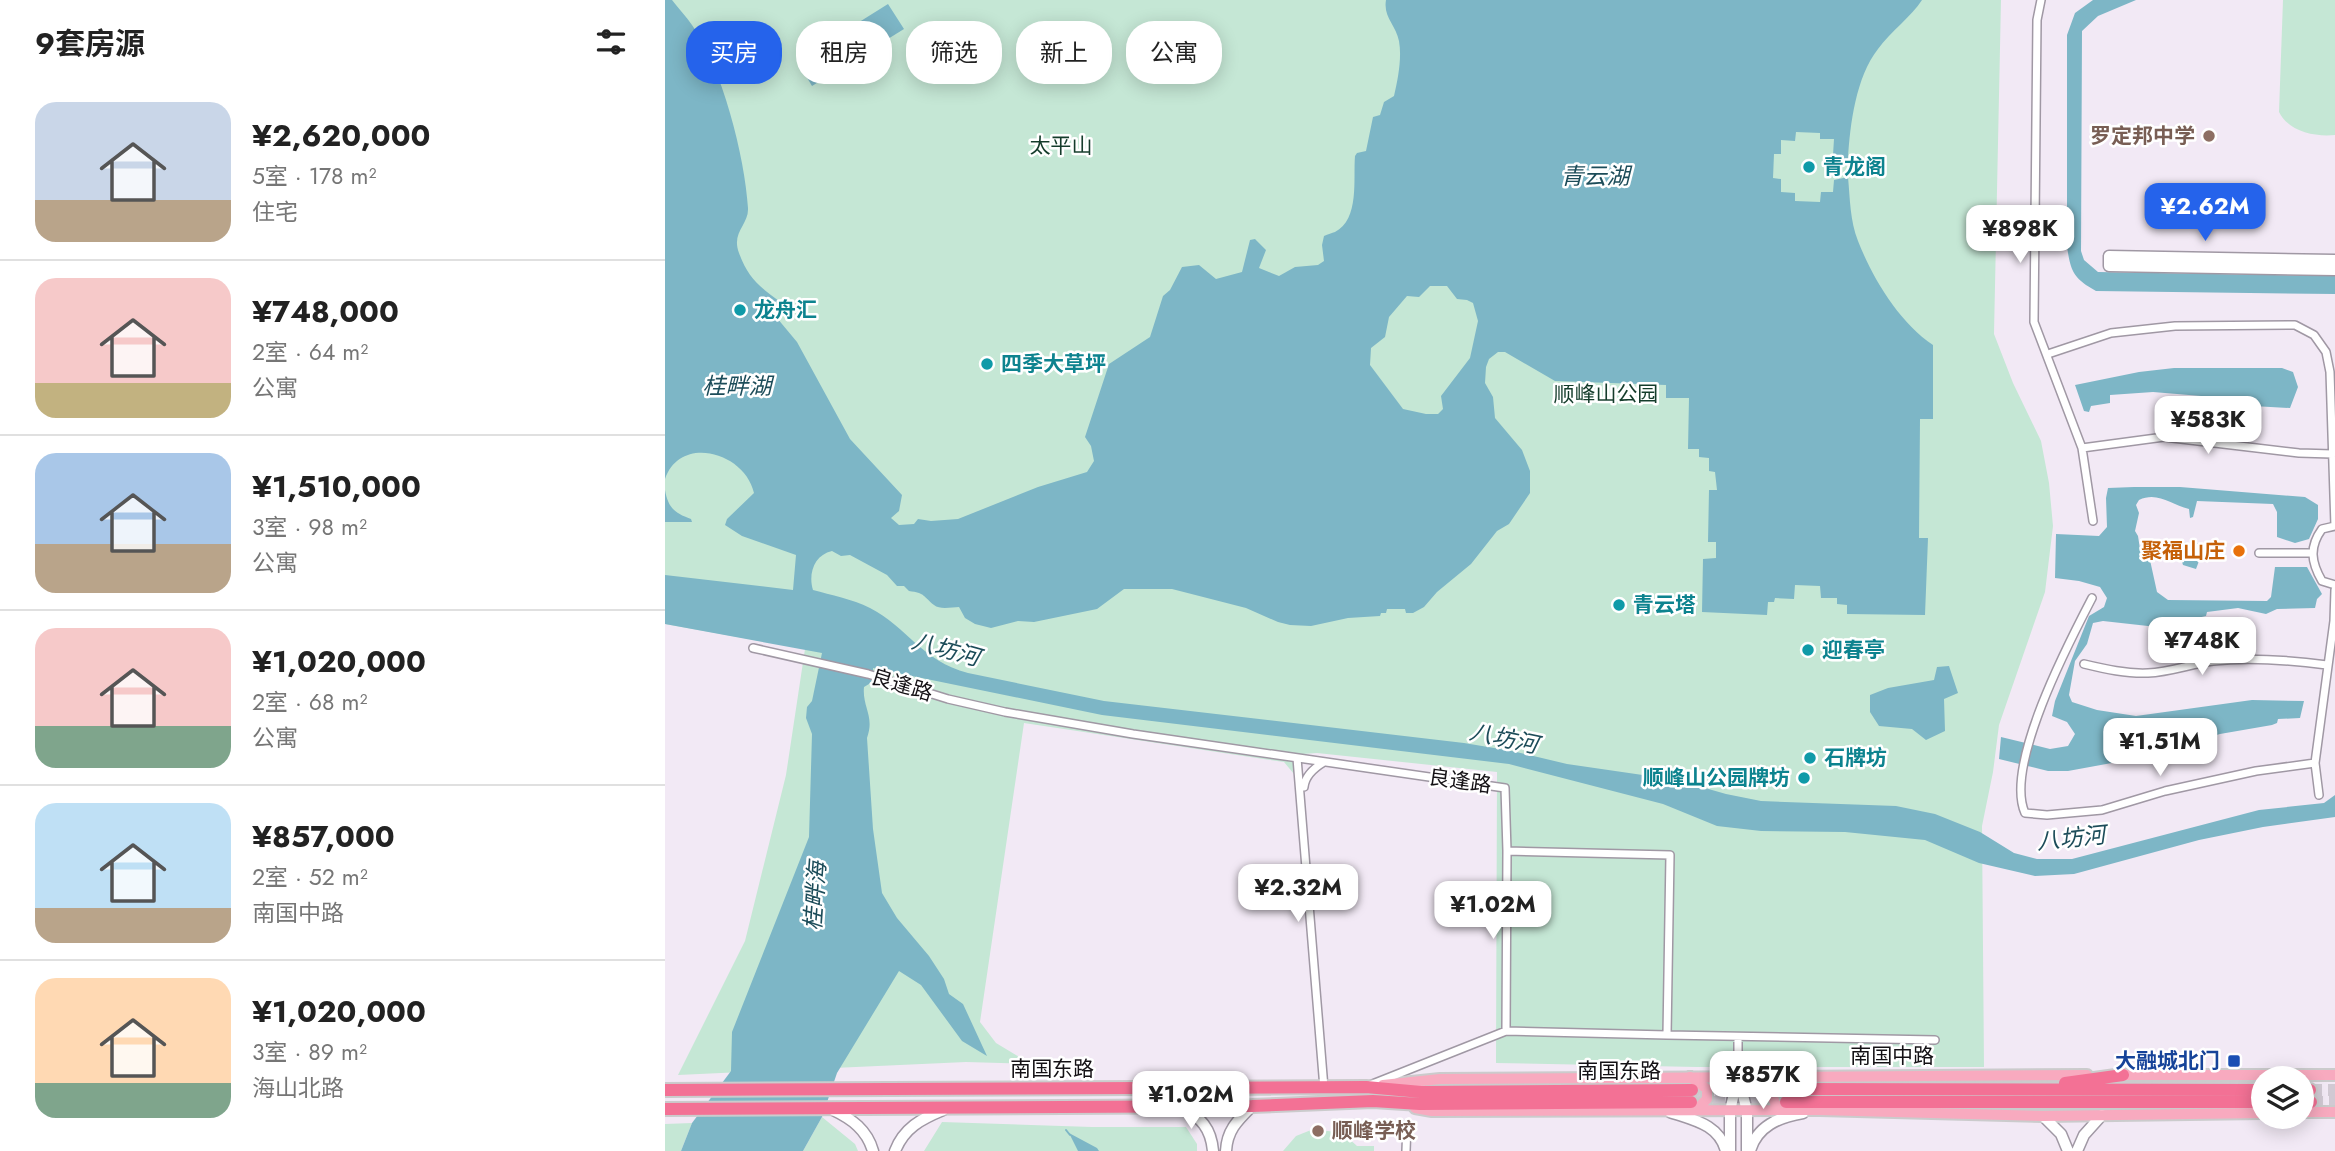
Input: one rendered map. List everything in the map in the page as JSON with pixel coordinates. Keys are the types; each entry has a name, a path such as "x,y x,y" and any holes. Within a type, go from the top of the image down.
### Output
{"highway":[{"path":"2021,1090 2123,1075"},
{"name":"南国东路","path":"666,1090 1366,1087 1421,1091 1689,1095"},
{"name":"南国中路","path":"1785,1089 2251,1090"},
{"name":"南国中路","path":"1785,1089 2251,1102"},
{"name":"南国东路","path":"665,1109 1252,1106 1373,1101 1420,1104 1689,1095"}],"main road":[{"name":"南国中路","path":"1373,1101 1432,1111 1666,1111 1689,1095 1738,1076 1785,1089 2123,1075 2335,1075"},
{"path":"1785,1089 1773,1085 1771,1097 1776,1105 1797,1111"},
{"name":"南国中路","path":"1689,1095 1730,1111 1820,1110 2043,1116 2251,1113"},
{"path":"2314,1112 2335,1112"}],"street":[{"path":"2041,0 2037,32 2034,322 2082,448 2093,521"},
{"path":"2335,260 2109,256 2109,266 2335,271"},
{"path":"2048,354 2124,331 2175,326 2295,325 2314,335 2326,352 2330,372 2335,526 2322,529 2311,553 2322,580 2335,588 2334,621 2315,763 2319,795"},
{"path":"2082,448 2164,437 2299,453 2332,454"},
{"path":"2259,553 2311,553"},
{"path":"2092,598 2045,695 2019,789 2020,803 2025,813 2047,815 2102,810 2178,788 2256,771 2315,763"},
{"name":"良逢路","path":"753,648 868,674 948,699 1005,712 1505,788 1507,851"},
{"path":"2084,664 2112,671 2148,673 2242,659 2281,659 2327,665"},
{"path":"1297,758 1324,1087"},
{"path":"1302,801 1304,782 1315,767 1324,762"},
{"path":"1506,1031 1507,851 1670,855 1667,1035"},
{"path":"1366,1087 1506,1031 1738,1038 1935,1040"},
{"path":"1728,1151 1730,1111 1738,1076 1738,1038"},
{"path":"1738,1076 1748,1111 1749,1151"},
{"path":"1178,1105 1202,1120 1208,1129 1213,1151"},
{"path":"1226,1151 1228,1134 1232,1127 1252,1106"},
{"path":"829,1108 860,1126 873,1151"},
{"path":"895,1151 909,1128 947,1108"},
{"path":"1749,1151 1756,1137 1772,1122 1820,1110"},
{"path":"1666,1111 1710,1127 1723,1140 1728,1151"},
{"path":"2077,1151 2084,1135 2102,1115"},
{"path":"2043,1116 2061,1134 2069,1151"},
{"path":"1406,1151 1407,1124"}],"green space":[{"name":"顺峰山公园","path":"665,0 2001,0 1994,334 2013,383 2041,441 2053,526 2045,592 1999,725 1982,826 1984,1067 1697,1067 1496,1063 1497,772 1317,753 1303,754 1294,774 1284,762 1024,723 980,1022 996,1043 1031,1064 966,1062 678,1075 745,941 786,775 805,649 665,624"},
{"path":"2283,0 2335,0 2335,135 2303,132 2283,119 2279,112"},
{"path":"822,1117 855,1144 858,1151 803,1151"},
{"path":"942,1122 1186,1127 1197,1144 1197,1151 924,1151"},
{"path":"692,1123 681,1151 665,1151 665,1124"},
{"path":"1311,1130 1336,1133 1357,1146 1374,1146 1374,1151 1283,1151 1296,1136"}],"water":[{"name":"青云湖","path":"665,0 672,0 689,21 686,21 686,84 720,84 730,113 742,164 748,208 737,240 742,262 755,281 779,301 772,312 797,342 850,439 902,495 899,511 891,518 899,525 914,524 918,519 958,519 1038,487 1087,472 1094,461 1091,446 1085,437 1109,364 1150,337 1163,296 1170,290 1182,267 1199,265 1216,279 1242,272 1250,240 1255,239 1266,250 1259,268 1279,276 1295,267 1318,265 1324,261 1324,236 1343,226 1352,208 1355,156 1366,151 1373,117 1380,115 1384,102 1394,96 1400,48 1386,11 1386,0 1922,0 1870,60 1859,87 1850,131 1848,159 1842,159 1842,155 1833,155 1834,139 1820,139 1820,133 1796,132 1795,141 1781,140 1781,154 1774,154 1773,178 1781,179 1781,192 1795,193 1795,201 1820,202 1821,192 1833,192 1834,180 1848,177 1853,226 1871,270 1898,312 1933,345 1933,419 1920,419 1919,538 1928,538 1925,615 1847,614 1847,605 1837,604 1837,598 1821,598 1820,586 1795,585 1794,599 1775,598 1774,602 1768,602 1767,615 1702,612 1703,559 1716,558 1716,542 1708,542 1709,490 1717,490 1715,472 1709,471 1709,458 1699,457 1699,449 1688,449 1689,398 1666,398 1666,385 1555,381 1505,352 1498,352 1489,359 1485,383 1493,397 1495,418 1522,450 1530,471 1530,493 1509,524 1497,531 1471,564 1437,592 1424,607 1413,613 1406,613 1405,609 1387,609 1386,613 1381,613 1380,616 1348,618 1311,626 1290,625 1246,608 1172,589 1124,589 1097,609 1034,622 1018,621 991,628 965,618 959,607 937,607 921,594 909,591 904,586 897,586 887,575 850,555 841,556 832,551 821,557 814,566 811,578 813,590 870,608 938,660 968,673 1104,701 1464,743 1567,764 1677,780 1761,801 1896,806 1935,814 1980,832 2014,853 2037,859 2072,859 2259,810 2324,803 2335,795 2335,817 2263,827 2199,840 2074,874 2035,876 1979,863 1925,840 1845,832 1761,831 1717,826 1663,804 1509,764 1102,715 873,668 874,681 864,687 864,694 870,724 867,738 873,829 882,893 897,918 929,956 944,979 949,994 963,1004 987,1056 962,1041 921,985 899,971 837,1073 822,1117 803,1151 681,1151 692,1123 731,1071 732,1032 809,837 812,734 806,718 822,653 665,624 665,575 793,590 796,555 742,536 725,525 727,519 754,493 748,479 738,467 712,454 697,453 684,456 673,465 665,479","holes":["1430,286 1447,286 1457,299 1473,303 1478,321 1470,358 1441,396 1443,409 1438,414 1403,409 1370,365 1371,348 1385,337 1389,317 1407,296 1419,297"]},
{"path":"2093,0 2136,0 2098,16 2082,31 2081,251 2084,260 2098,272 2335,276 2335,294 2096,291 2074,274 2067,247 2067,35 2075,13"},
{"path":"888,4 904,29 892,36 892,21 861,21"},
{"path":"2174,368 2282,368 2293,372 2298,387 2290,408 2253,406 2237,399 2153,392 2110,395 2110,403 2091,406 2089,412 2084,411 2075,385"},
{"path":"2180,487 2305,497 2318,505 2318,519 2309,539 2295,543 2277,537 2277,512 2273,504 2197,501 2193,517 2190,518 2189,509 2164,500 2152,497 2139,500 2136,505 2139,513 2135,531 2140,549 2148,551 2157,592 2168,600 2267,601 2271,597 2275,567 2307,567 2322,594 2317,599 2315,608 2277,609 2266,614 2238,608 2207,612 2206,616 2157,627 2103,621 2093,623 2087,644 2075,661 2069,695 2072,702 2097,710 2136,716 2252,700 2304,701 2300,718 2278,719 2277,723 2272,725 2220,734 2139,758 2068,771 2048,771 1999,759 2001,737 2050,749 2068,746 2075,734 2067,722 2052,716 2055,701 2089,616 2104,607 2107,598 2100,587 2055,578 2056,534 2099,536 2107,527 2108,488"},
{"path":"665,490 673,509 692,522 665,522"},
{"path":"2179,540 2199,543 2199,554 2203,560 2199,561 2196,569 2183,565 2178,549"},
{"path":"1949,666 1958,693 1944,699 1945,731 1926,740 1912,729 1879,726 1870,712 1870,695 1888,688 1934,680 1937,667"},
{"path":"1069,1133 1097,1148 1099,1151 1078,1151"}],"waterway":[{"path":"1066,1130 1070,1135"}],"tunnel":[{"path":"1697,1090 1784,1089"},
{"path":"2314,1090 2335,1090"},
{"path":"1695,1102 1785,1102"},
{"path":"2314,1102 2335,1102"}],"place":[{"name":"罗定邦中学","path":"2209,136"},
{"name":"青龙阁","path":"1809,167"},
{"name":"龙舟汇","path":"740,310"},
{"name":"四季大草坪","path":"987,364"},
{"name":"聚福山庄","path":"2239,551"},
{"name":"青云塔","path":"1619,605"},
{"name":"迎春亭","path":"1808,650"},
{"name":"石牌坊","path":"1810,758"},
{"name":"顺峰山公园牌坊","path":"1804,778"},
{"name":"大融城北门","path":"2234,1061"},
{"name":"顺峰学校","path":"1318,1131"}],"park label":[{"name":"太平山","path":"1061,146"}],"water label":[{"name":"桂畔湖","path":"737,386"},
{"name":"八坊河","path":"946,649"},
{"name":"八坊河","path":"1504,738"},
{"name":"八坊河","path":"2071,838"},
{"name":"桂畔海","path":"815,896"}]}
